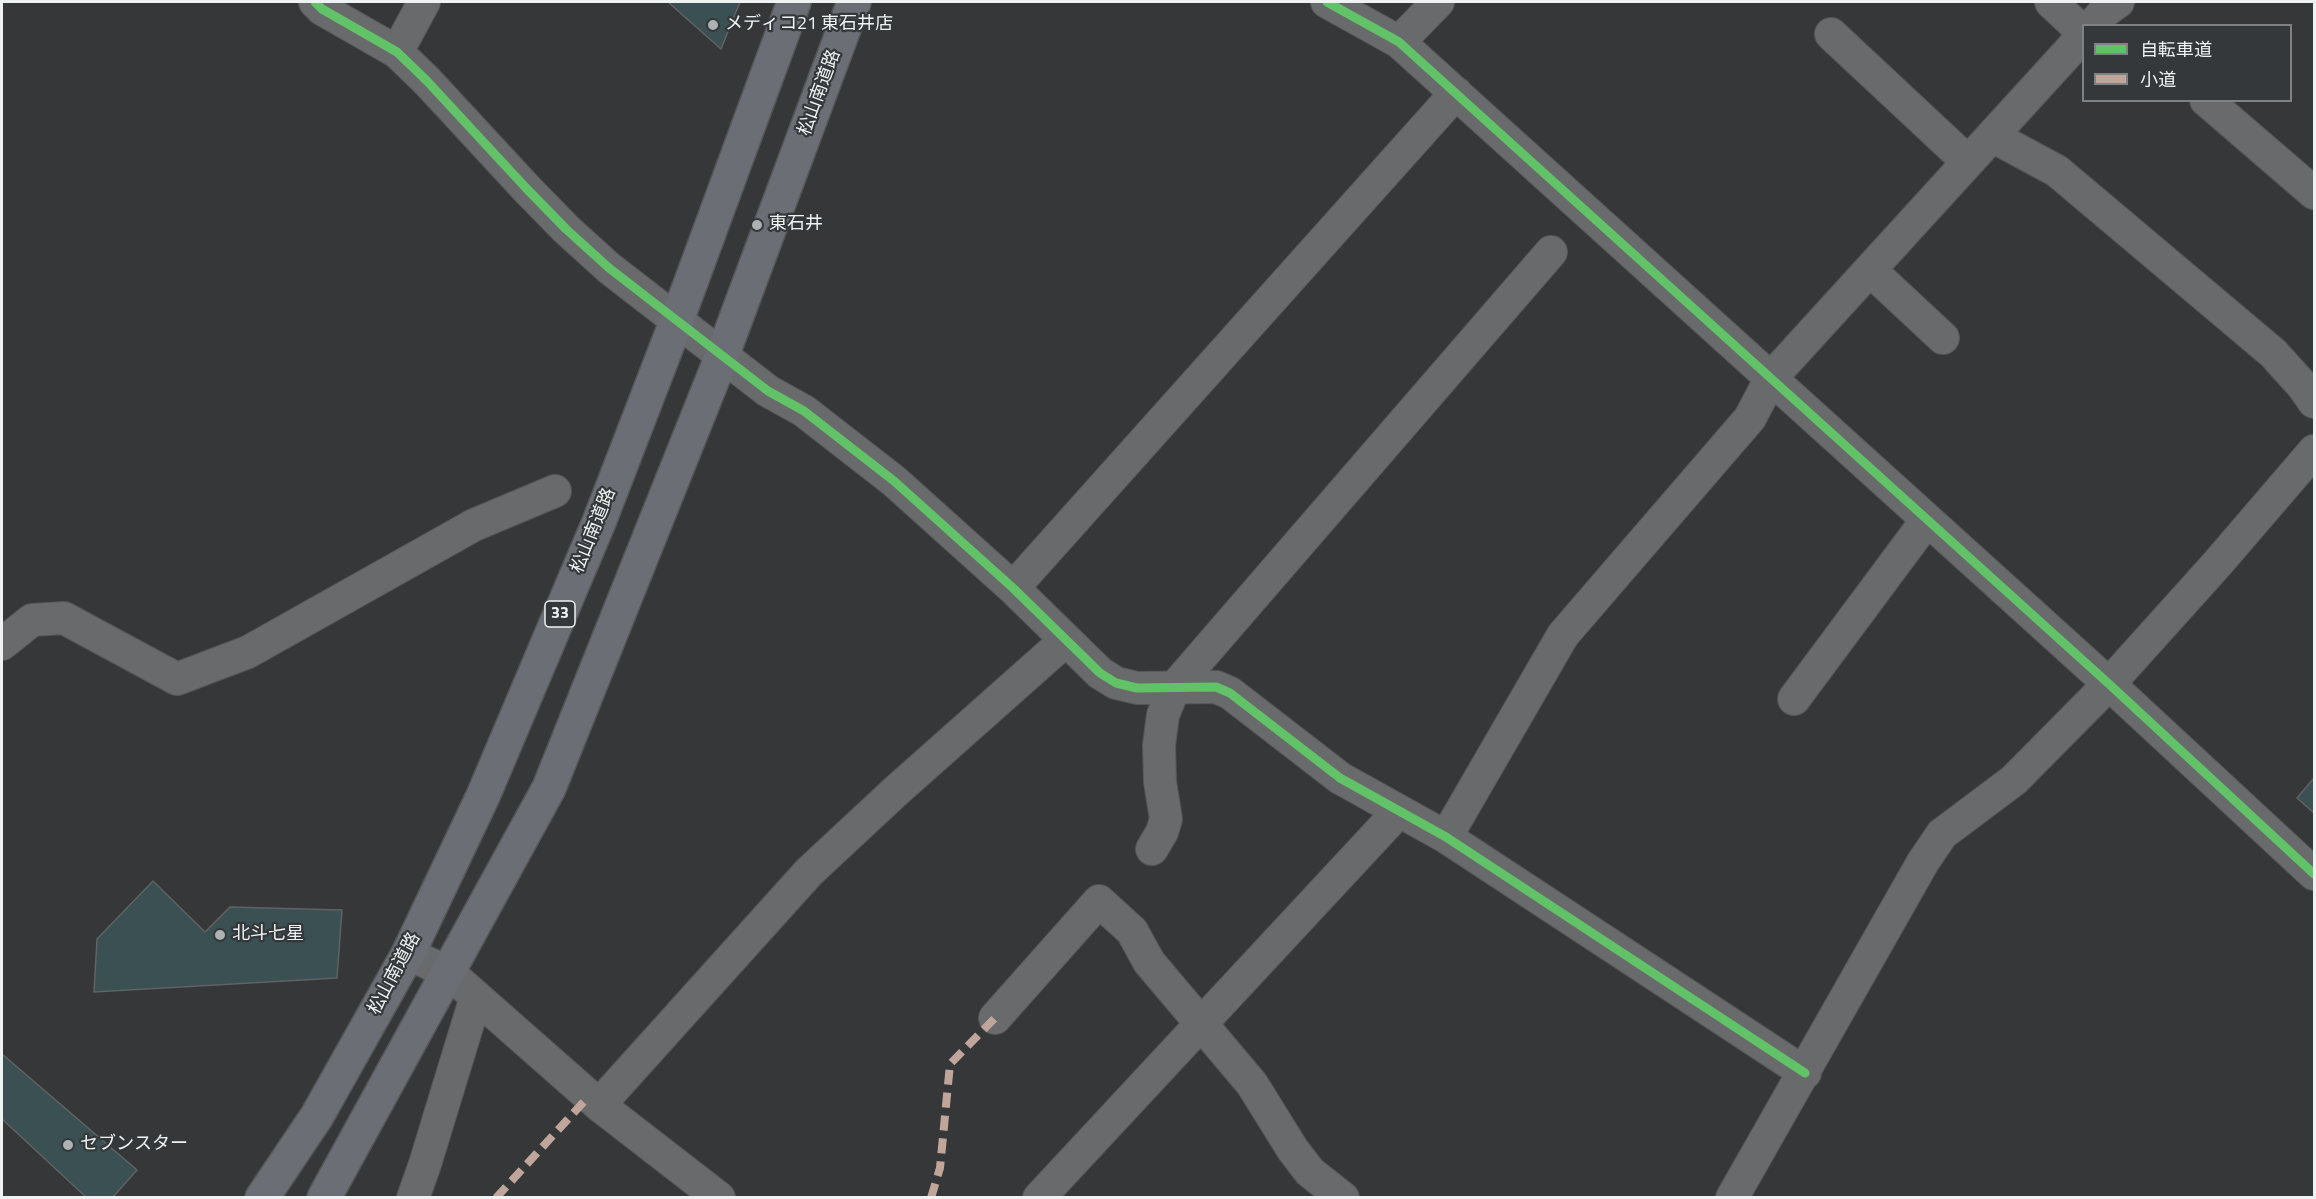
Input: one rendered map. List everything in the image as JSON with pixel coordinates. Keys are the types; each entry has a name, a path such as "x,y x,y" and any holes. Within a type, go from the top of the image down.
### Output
{"highway":[{"name":"松山南道路","path":"262,1197 317,1116 408,954 497,763 599,522 677,320 794,2"},
{"name":"松山南道路","path":"324,1197 549,788 722,356 854,2"}],"street":[{"path":"315,2 322,9 396,52 427,81 566,229 609,268 768,391 804,411 894,482 1013,588 1100,673 1116,683 1137,688 1216,687 1230,693 1340,778 1446,837 1805,1073"},
{"path":"396,52 424,2"},
{"path":"1327,2 1399,42 2109,684 2314,874"},
{"path":"1399,42 1438,2"},
{"path":"2051,2 2100,22"},
{"path":"1831,34 1968,162"},
{"path":"1446,837 1563,635 1750,418 1771,378 2082,41"},
{"path":"1013,588 1456,93"},
{"path":"2208,102 2314,193"},
{"path":"1992,136 2057,171 2272,353 2302,385 2314,402"},
{"path":"1152,849 1162,832 1166,819 1160,782 1159,745 1163,714 1174,688 1551,252"},
{"path":"1870,270 1944,338"},
{"path":"1732,1197 1805,1073 1923,862 1942,834 2014,780 2109,684 2217,564 2314,451"},
{"path":"2,644 32,620 64,618 177,679 248,652 474,525 555,491"},
{"path":"1794,699 1927,520"},
{"path":"599,1105 809,872 896,791 1066,640"},
{"path":"1038,1197 1399,811"},
{"path":"995,1018 1099,901 1132,932 1149,963 1252,1084 1293,1150 1310,1172 1343,1197"},
{"path":"408,954 448,972 599,1105 719,1197"},
{"path":"413,1197 476,997"}],"building":[{"name":"メディコ21 東石井店","path":"668,2 740,2 721,49"},
{"path":"2314,778 2314,813 2297,798"},
{"name":"北斗七星","path":"153,881 205,932 230,907 342,910 337,978 94,992 97,939"},
{"name":"セブンスター","path":"2,1054 137,1170 112,1198 87,1198 2,1119"}],"marked path":[{"path":"931,1198 940,1168 950,1064 995,1018"},
{"path":"496,1198 589,1096"}],"cycle path":[{"path":"315,2 322,9 397,52 566,229 609,268 768,391 804,411 894,481 1013,588 1100,673 1116,683 1137,688 1216,687 1230,693 1340,778 1446,837 1805,1073"},
{"path":"1327,2 1399,42 2109,684 2314,874"}],"place":[{"name":"メディコ21 東石井店","path":"713,25"},
{"name":"東石井","path":"757,225"},
{"name":"北斗七星","path":"220,935"},
{"name":"セブンスター","path":"68,1145"}]}
